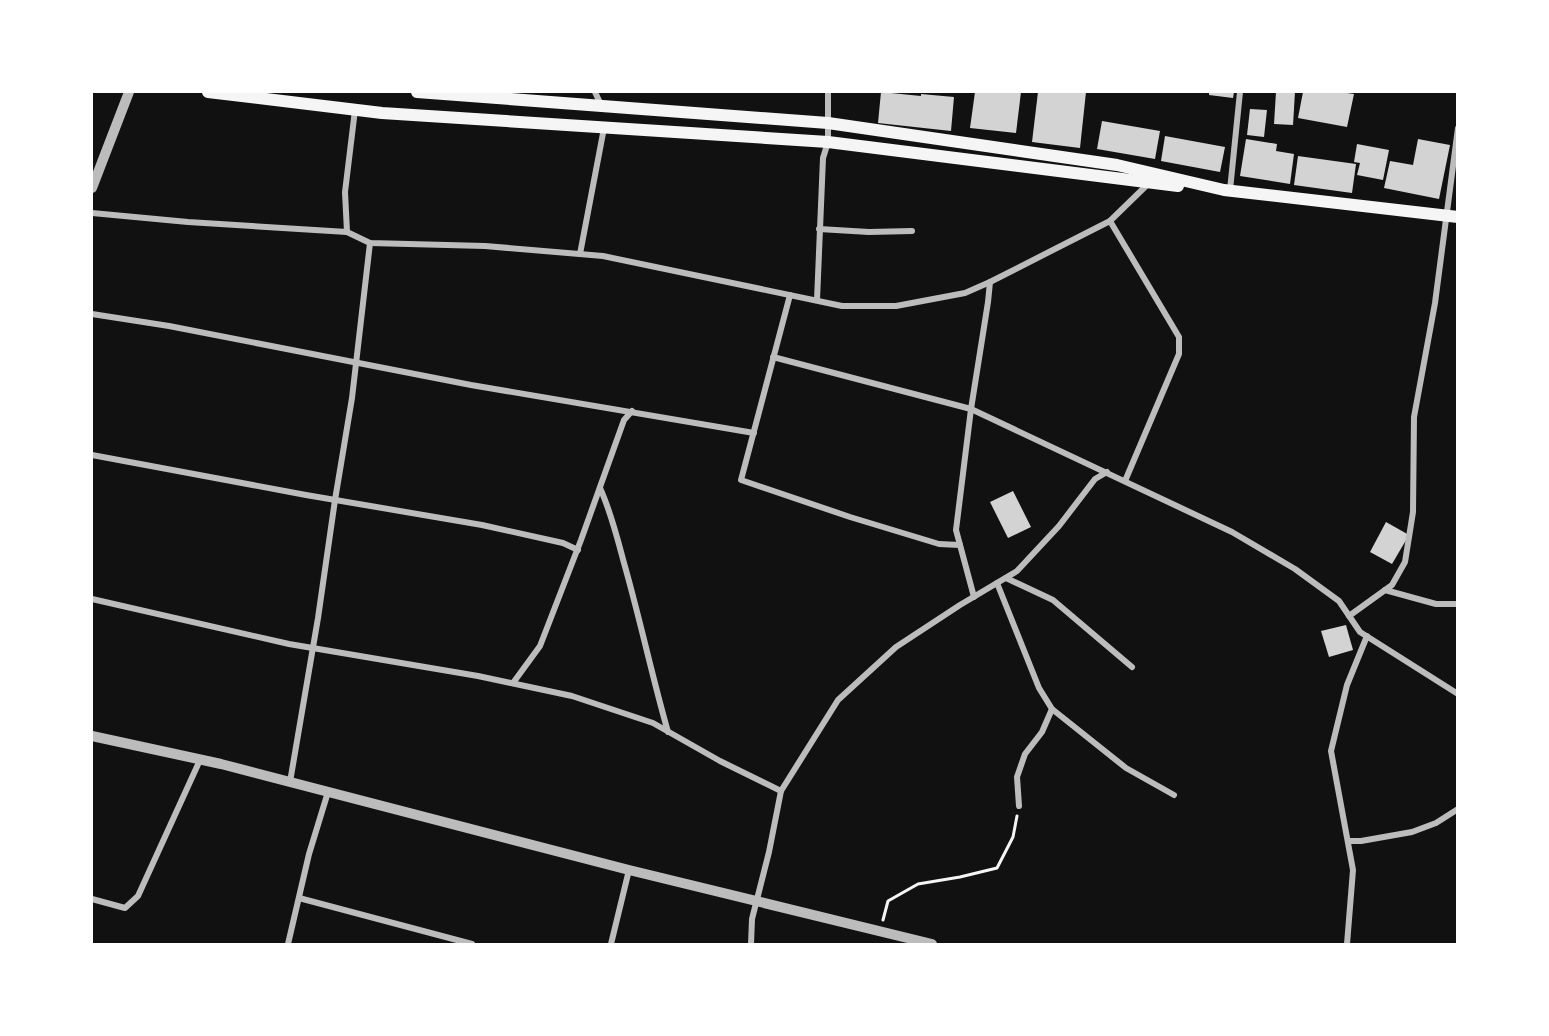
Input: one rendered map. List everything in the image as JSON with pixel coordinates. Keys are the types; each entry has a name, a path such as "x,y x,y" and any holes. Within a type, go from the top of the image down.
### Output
{"main road":[{"path":"208,92 382,113 828,142 1149,183 1452,216"},
{"path":"417,92 828,123 1117,165 1227,190"}],"street":[{"path":"92,188 129,92"},
{"path":"596,92 602,106"},
{"path":"817,300 823,158 828,142 828,92"},
{"path":"1227,190 1240,92"},
{"path":"347,232 345,192 355,110"},
{"path":"580,254 604,128"},
{"path":"1349,616 1392,585 1405,562 1413,512 1414,417 1452,216 1458,128"},
{"path":"92,213 188,222 347,232 370,243 485,246 603,256 842,306 896,306 965,293 990,282 1110,221 1149,183"},
{"path":"1110,221 1179,337 1179,354 1125,481"},
{"path":"819,229 869,232 912,231"},
{"path":"290,782 352,398 370,243"},
{"path":"974,597 956,530 990,282"},
{"path":"790,295 741,480 939,544 960,545"},
{"path":"92,314 356,361 471,385 754,433"},
{"path":"773,357 971,409 1233,532 1295,569 1339,601 1360,632 1458,694"},
{"path":"513,683 540,646 578,550 624,420 632,411"},
{"path":"92,455 482,525 563,543 578,550"},
{"path":"751,945 752,919 781,791 838,700 896,647 1017,571 1052,533 1095,479 1107,472"},
{"path":"600,488 608,506 632,592 668,732"},
{"path":"1006,578 1053,600 1132,667"},
{"path":"997,583 1039,688 1052,709 1126,768 1174,795"},
{"path":"1385,590 1436,604 1458,604"},
{"path":"92,599 278,642 407,663 572,696 652,723 720,761 781,791"},
{"path":"1347,945 1353,870 1331,751 1347,686 1367,636"},
{"path":"1019,806 1017,777 1022,762 1025,754 1042,732 1052,709"},
{"path":"92,736 290,782 629,870 932,945"},
{"path":"92,899 125,908 138,896 200,760"},
{"path":"288,945 309,854 328,792"},
{"path":"1348,842 1361,842 1412,832 1436,823 1458,809"},
{"path":"611,945 629,870"},
{"path":"299,898 472,945"}],"path":[{"path":"880,932 888,901 918,884 997,868 1014,837 1019,806"}],"building":[{"path":"881,92 954,97 951,131 878,123"},
{"path":"975,92 1021,92 1016,133 970,128"},
{"path":"1038,92 1086,92 1080,148 1032,142"},
{"path":"1209,92 1234,92 1233,98 1209,95"},
{"path":"1276,92 1295,92 1293,125 1274,124"},
{"path":"1303,92 1354,94 1347,127 1298,118"},
{"path":"1250,109 1267,110 1264,137 1247,135"},
{"path":"1102,121 1160,131 1155,159 1097,149"},
{"path":"1165,136 1225,147 1220,172 1161,161"},
{"path":"1246,139 1277,144 1276,151 1294,154 1290,184 1240,176"},
{"path":"1418,139 1450,145 1439,199 1384,188 1390,161 1413,165"},
{"path":"1357,144 1389,150 1383,180 1357,175 1360,163 1354,162"},
{"path":"1298,156 1356,164 1352,193 1294,185"},
{"path":"1013,491 1031,527 1008,538 990,502"},
{"path":"1386,522 1409,535 1392,564 1370,552"},
{"path":"1346,625 1353,650 1329,657 1321,631"}]}
